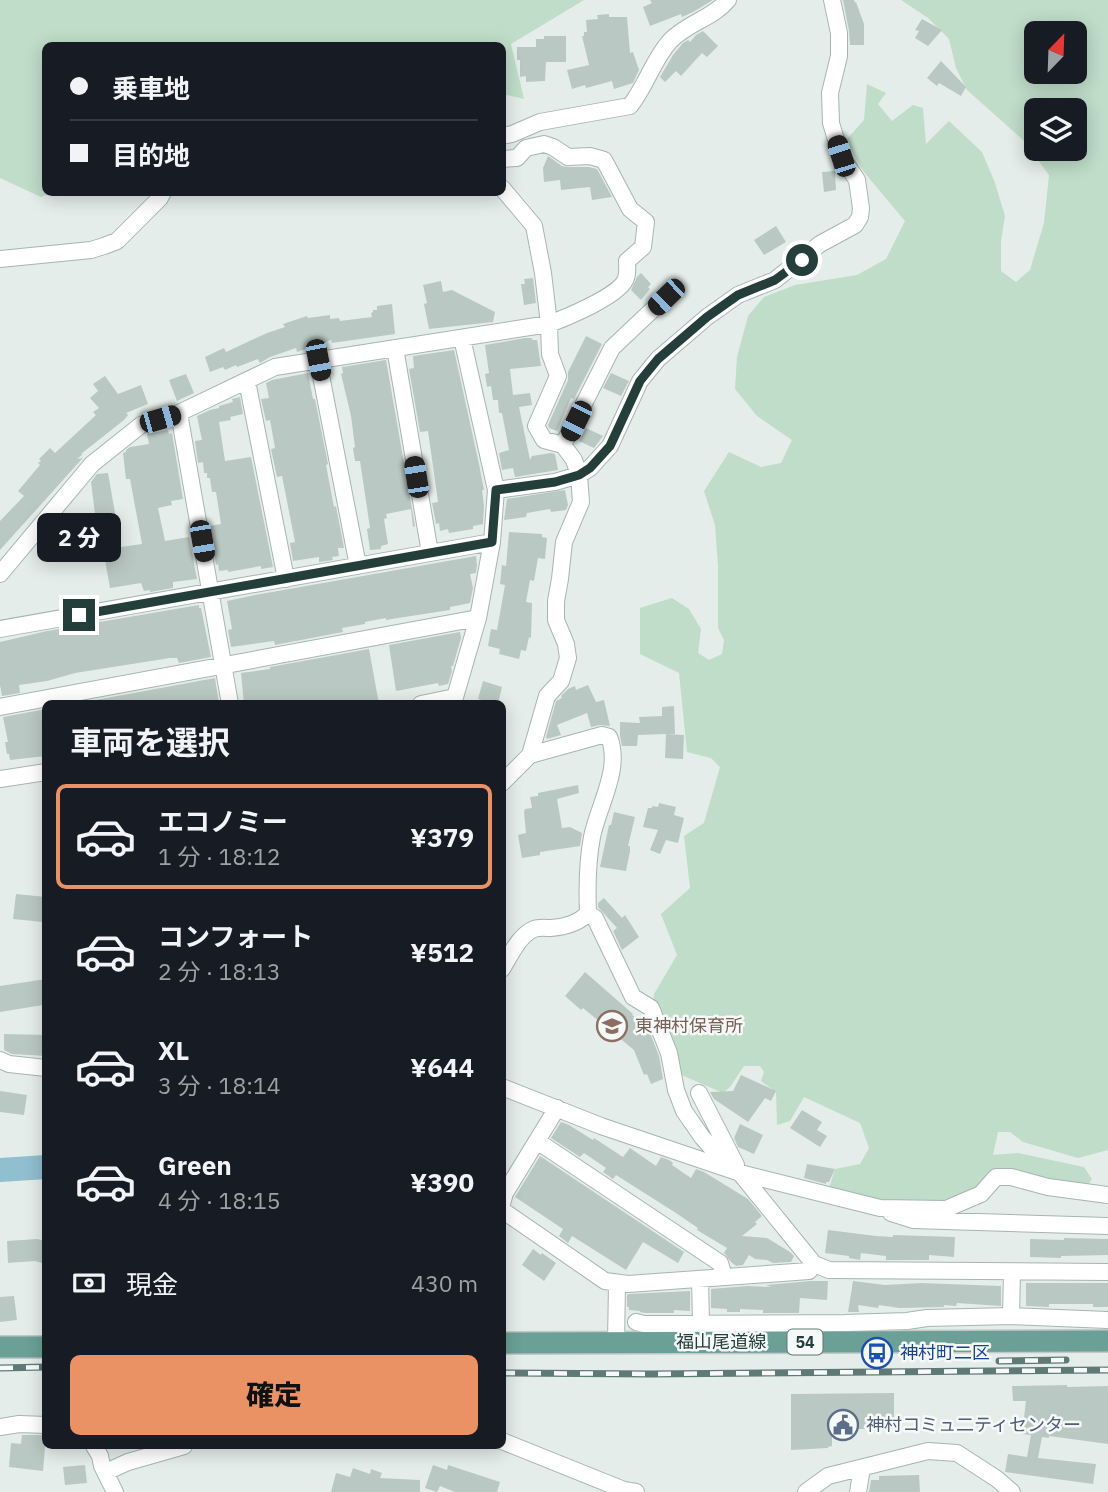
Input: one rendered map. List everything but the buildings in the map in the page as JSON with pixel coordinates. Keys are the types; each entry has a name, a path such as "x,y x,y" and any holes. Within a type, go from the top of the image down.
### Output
{"main road":[{"name":"福山尾道線","path":"506,1343 1108,1341"},
{"path":"0,1347 42,1347"}],"street":[{"path":"506,135 540,121 630,107 671,40 724,6 728,0"},
{"path":"496,490 555,482 579,475 590,468 610,446 640,381 658,359 707,317 738,295 775,280 820,244 855,225 861,208 857,180 841,156 831,123 830,93 839,56 839,33 832,0"},
{"path":"0,574 92,464 141,425 179,413 275,367 548,324 568,317 619,289 626,279 627,261 643,247 646,222 630,209 604,160 590,156 568,157 544,144 526,148 517,158 506,159"},
{"path":"506,193 534,226 543,274 550,354 558,376 536,426 544,440 564,445 574,460 579,475 581,502 564,542 556,601 556,620 566,644 568,658 561,681 547,696 530,755"},
{"path":"0,259 91,250 117,241 161,196"},
{"path":"564,445 612,348 666,297"},
{"path":"454,700 478,618 492,542 496,490 462,338"},
{"path":"395,348 430,553"},
{"path":"318,360 358,566"},
{"path":"247,380 286,579"},
{"path":"179,413 229,700"},
{"path":"0,629 492,542"},
{"path":"0,707 478,618"},
{"path":"506,779 530,755 602,734 609,737 613,747 612,765 605,800 592,835 586,878 588,914"},
{"path":"0,779 42,773"},
{"path":"506,963 524,936 535,928 556,928 573,923 588,914"},
{"path":"588,914 595,918 633,997 651,1008 670,1053 676,1090 684,1111 702,1137 740,1173 814,1264 829,1270 1108,1272"},
{"path":"0,1060 9,1065 42,1068"},
{"path":"506,1089 601,1126 740,1173 880,1208 913,1220 1108,1226"},
{"path":"699,1093 740,1173"},
{"path":"506,1191 557,1108"},
{"path":"537,1140 720,1263 724,1278"},
{"path":"880,1208 946,1209 981,1194 996,1177 1011,1177 1048,1187 1108,1195"},
{"path":"506,1213 606,1281 617,1284 809,1271 814,1264"},
{"path":"1011,1316 1012,1272"},
{"path":"700,1279 701,1324"},
{"path":"616,1342 617,1284"},
{"path":"636,1322 845,1323 1011,1316 1108,1320"},
{"path":"0,1427 42,1425"},
{"path":"506,1443 627,1491"},
{"path":"96,1449 115,1492"},
{"path":"106,1472 128,1462 174,1449"},
{"path":"806,1492 828,1476 928,1451 957,1453 1012,1492"},
{"path":"858,1492 862,1468"}],"green space":[{"path":"0,0 584,0 511,44 524,99 506,95 506,42 42,42 44,196 41,197 0,178"},
{"path":"901,0 1108,0 1108,1150 1078,1158 1023,1142 1010,1132 998,1132 993,1155 1018,1153 1084,1167 1092,1179 1088,1185 1004,1171 973,1195 947,1202 884,1203 828,1192 835,1169 860,1164 869,1148 860,1123 804,1097 790,1121 777,1125 776,1092 761,1081 764,1072 760,1066 744,1066 723,1093 677,1073 652,1017 654,994 677,955 661,914 690,888 684,836 704,823 720,767 711,758 687,752 679,673 640,654 640,608 672,598 689,609 701,629 698,653 709,660 722,654 724,640 718,628 715,525 704,491 729,452 761,467 781,463 792,440 757,416 735,389 737,357 748,316 764,297 795,285 857,275 886,259 905,221 863,171 846,140 864,120 867,84 886,93 878,104 892,121 913,105 923,108 926,144 949,121 982,152 1005,216 1001,241 1001,271 1016,282 1030,270 1044,223 1049,175 1039,161 1087,161 1087,98 1024,98 1024,141 967,90 956,68 949,39 928,18"}],"waterway":[{"path":"0,1170 42,1167"}],"railway":[{"path":"999,1361 1066,1360"},
{"path":"0,1368 42,1367"},
{"path":"506,1373 1108,1370"}],"place":[{"name":"東神村保育所","path":"612,1026"},
{"name":"神村町二区","path":"877,1353"},
{"name":"神村コミュ二ティセンター","path":"843,1425"}],"route":[{"path":"79,615 492,542 496,490 555,482 579,475 590,468 610,446 640,381 658,359 707,317 738,295 775,280 802,260"}]}
